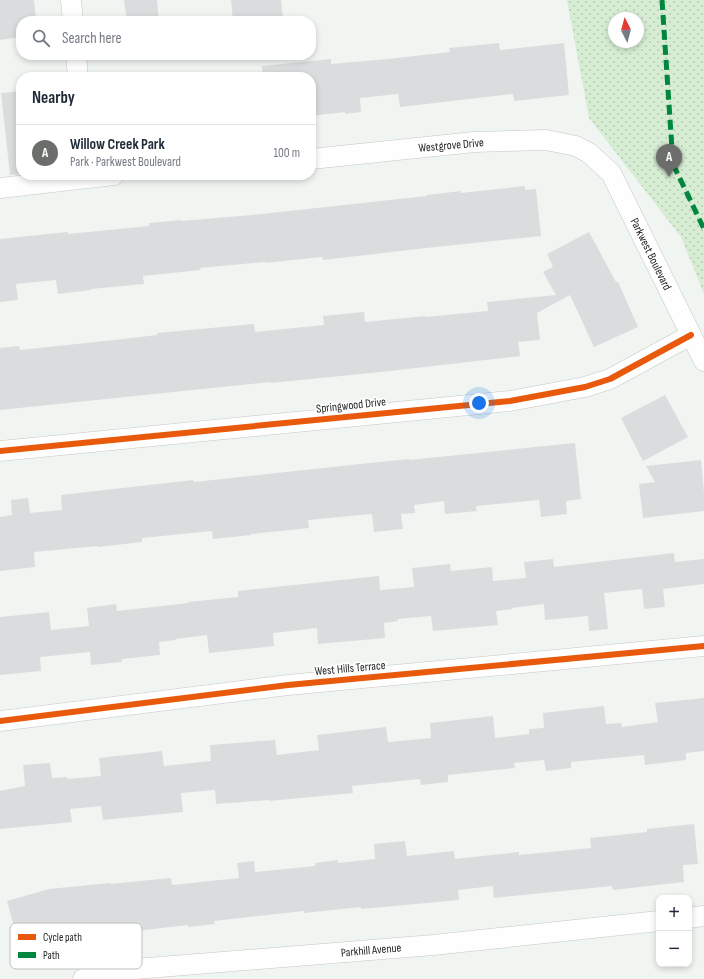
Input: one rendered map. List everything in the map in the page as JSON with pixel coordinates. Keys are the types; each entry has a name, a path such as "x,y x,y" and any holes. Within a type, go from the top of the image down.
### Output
{"street":[{"path":"71,0 73,16"},
{"path":"76,60 78,72"},
{"name":"Westgrove Drive","path":"316,158 474,142 546,140 576,146 589,153"},
{"name":"Parkwest Boulevard","path":"589,153 611,173 704,361"},
{"path":"0,188 59,180"},
{"name":"Springwood Drive","path":"0,451 510,401 585,387 610,379 691,335"},
{"name":"West Hills Terrace","path":"0,721 288,685 704,646"},
{"path":"692,918 704,916"},
{"name":"Parkhill Avenue","path":"142,968 433,945 656,921"},
{"name":"Parkhill Avenue","path":"83,979 95,974 135,969"}],"green space":[{"path":"567,0 704,0 704,294 681,237 589,118"}],"building":[{"path":"0,0 34,0 36,16 16,16 16,38 0,40"},
{"path":"124,0 157,0 159,16 126,16"},
{"path":"231,0 281,0 283,16 233,16"},
{"path":"499,43 500,50 564,43 569,95 514,101 513,94 400,107 398,94 360,98 361,112 345,114 345,112 316,115 316,72 263,72 262,66 331,59 331,64 388,59 450,52 449,48"},
{"path":"16,92 16,174 10,175 1,93"},
{"path":"525,186 525,190 536,189 541,236 323,260 322,257 200,268 201,270 143,276 144,284 58,294 56,280 16,284 18,300 0,302 0,239 149,226 149,223 252,215 461,191 461,193"},
{"path":"589,232 616,282 618,282 638,327 594,347 570,295 537,313 540,340 518,342 520,356 381,372 0,410 0,348 19,346 20,350 157,335 157,333 254,324 255,332 324,325 323,316 364,312 365,322 488,311 487,302 556,295 543,272 553,267 547,254"},
{"path":"665,395 688,437 643,461 621,418"},
{"path":"575,443 581,499 566,501 567,514 541,517 539,500 476,506 477,511 445,514 444,501 414,505 415,513 401,514 403,529 374,532 372,514 308,520 309,528 251,535 213,539 212,531 142,538 142,542 34,552 35,567 0,571 0,517 12,515 11,500 28,498 30,513 62,510 61,495 193,480 194,482"},
{"path":"701,460 704,511 643,518 639,484 655,482 646,466"},
{"path":"674,553 675,562 704,559 704,584 663,589 665,607 644,609 642,589 604,593 608,629 589,631 588,616 545,620 544,604 496,611 498,625 433,631 431,616 398,619 398,621 384,623 385,638 318,644 317,628 273,633 274,646 209,653 207,635 159,642 160,655 122,659 122,662 91,665 90,652 40,657 41,671 0,675 0,617 49,612 51,630 89,626 87,608 116,604 117,611 238,597 238,591 379,576 380,590 414,587 412,568 450,564 451,571 492,567 493,581 526,578 524,562 553,559 554,567"},
{"path":"704,698 704,751 686,753 686,760 645,765 644,755 571,762 571,768 546,771 544,760 514,763 515,768 448,775 448,782 421,785 420,779 352,786 353,793 269,801 216,804 215,790 181,793 183,812 103,820 101,806 70,809 72,822 0,829 0,791 25,786 23,765 50,763 52,778 67,777 67,779 101,776 99,758 162,751 164,766 211,761 210,745 275,740 277,755 319,750 317,735 386,727 388,742 431,738 430,723 493,716 495,738 529,734 529,729 544,728 543,713 604,706 606,724 621,723 622,727 658,722 655,703"},
{"path":"694,824 698,864 683,865 684,882 613,890 612,886 494,898 493,886 458,890 459,900 361,909 361,907 304,913 304,911 214,921 215,924 188,927 188,925 142,930 142,923 13,923 7,901 49,889 171,878 172,885 239,878 237,863 254,861 255,872 315,866 315,863 338,860 338,863 375,859 374,844 405,841 407,856 454,851 455,859 519,852 519,855 591,848 590,838 647,832 647,829"}],"marked path":[{"path":"662,0 673,164 704,229"}],"cycle path":[{"path":"0,451 510,401 585,387 610,379 691,335"},
{"path":"0,721 288,685 704,646"}],"place":[{"name":"Willow Creek Park","path":"669,177"}]}
